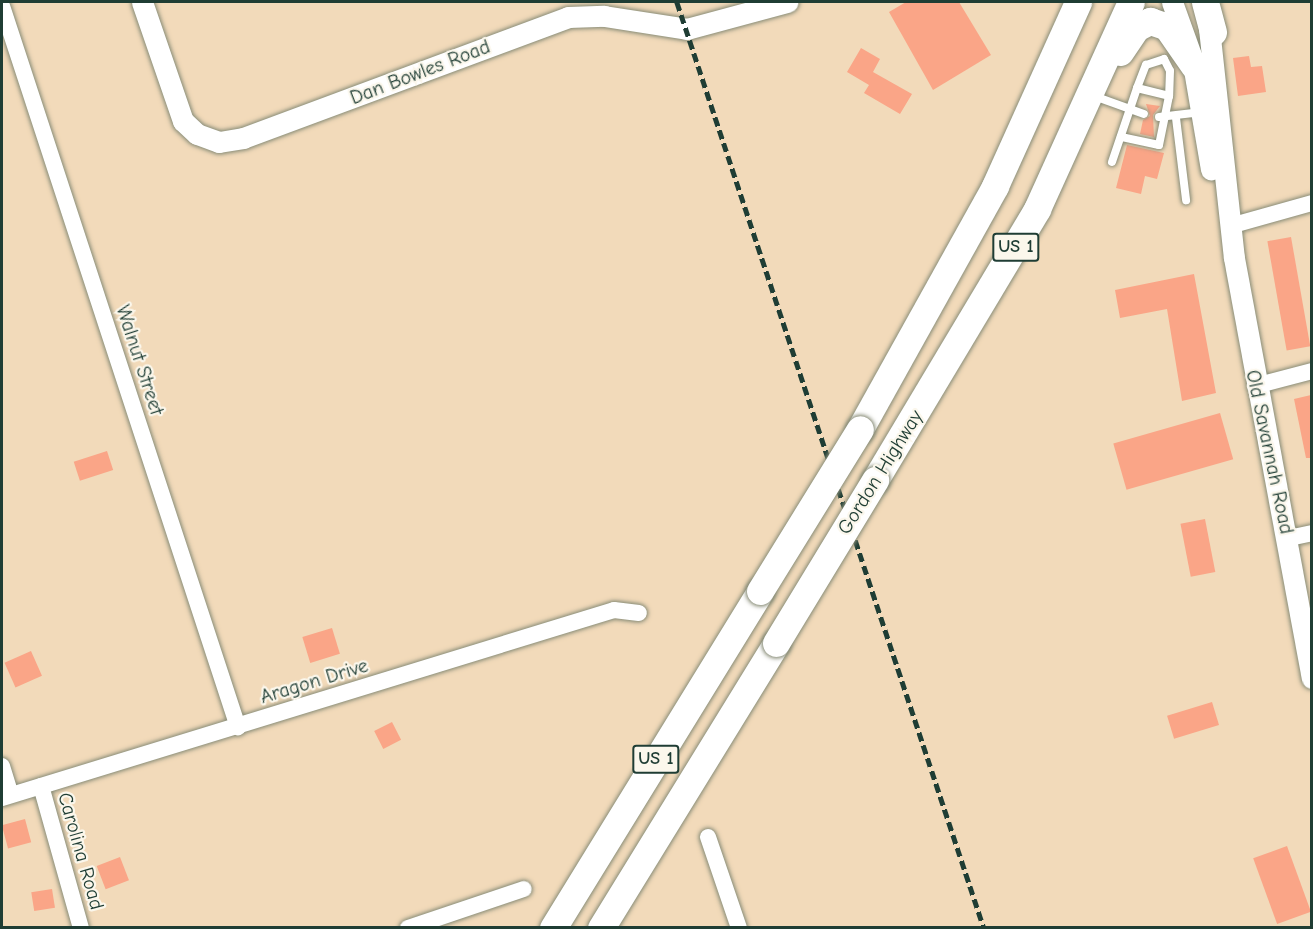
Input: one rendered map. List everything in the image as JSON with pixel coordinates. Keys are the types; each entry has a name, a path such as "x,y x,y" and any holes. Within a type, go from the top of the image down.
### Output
{"highway":[{"path":"1040,91 1064,2"},
{"name":"Gordon Highway","path":"553,927 860,429 957,261 1040,91 1078,2"},
{"name":"Gordon Highway","path":"600,927 776,643 1032,219 1091,95 1131,2"},
{"path":"1205,2 1213,33"},
{"path":"1091,95 1136,28 1150,21 1167,27 1194,66"}],"street":[{"name":"Dan Bowles Road","path":"142,2 183,121 219,142 243,138 568,17 604,16 687,29 787,2"},
{"name":"Old Savannah Road","path":"1172,2 1194,66 1215,198 1230,226"},
{"name":"Old Savannah Road","path":"1198,2 1213,33 1230,226 1255,386 1289,538 1311,678"},
{"name":"Walnut Street","path":"2,6 238,727"},
{"path":"1230,226 1311,203"},
{"path":"1255,386 1311,372"},
{"path":"1289,538 1311,532"},
{"name":"Aragon Drive","path":"6,796 238,727 614,610 639,614"},
{"path":"2,766 6,796"},
{"name":"Carolina Road","path":"41,786 81,927"},
{"path":"708,837 739,927"},
{"path":"408,927 524,889"}],"lane":[{"path":"1112,162 1120,137 1137,88 1146,65 1164,59 1170,71 1169,96 1162,118 1159,145 1120,137"},
{"path":"1137,88 1169,96"},
{"path":"1091,95 1144,114"},
{"path":"1162,118 1176,118 1203,112"},
{"path":"1176,118 1186,200"}],"building":[{"path":"906,2 959,2 991,55 933,90 889,12"},
{"path":"861,48 880,59 873,72 912,94 900,114 864,93 869,85 847,72"},
{"path":"1249,56 1251,67 1262,66 1266,92 1238,96 1233,58"},
{"path":"1146,104 1160,106 1153,115 1154,137 1140,134 1143,120 1150,116"},
{"path":"1127,145 1164,153 1157,179 1145,176 1141,194 1116,188"},
{"path":"1291,237 1310,346 1287,350 1267,241"},
{"path":"1194,274 1216,393 1182,401 1167,309 1120,318 1115,290"},
{"path":"1311,395 1311,458 1306,458 1294,399"},
{"path":"1220,413 1233,459 1127,490 1113,444"},
{"path":"107,451 113,470 80,481 74,462"},
{"path":"1205,519 1215,572 1191,577 1180,524"},
{"path":"332,628 340,654 310,663 302,637"},
{"path":"31,651 42,676 15,687 5,663"},
{"path":"1212,702 1219,725 1174,739 1167,716"},
{"path":"392,722 401,740 383,749 374,731"},
{"path":"25,819 31,842 8,848 2,825"},
{"path":"1287,846 1311,912 1277,924 1253,858"},
{"path":"120,857 129,880 106,889 97,866"},
{"path":"52,889 55,908 34,911 31,892"}],"railway":[{"path":"677,2 984,928"}]}
